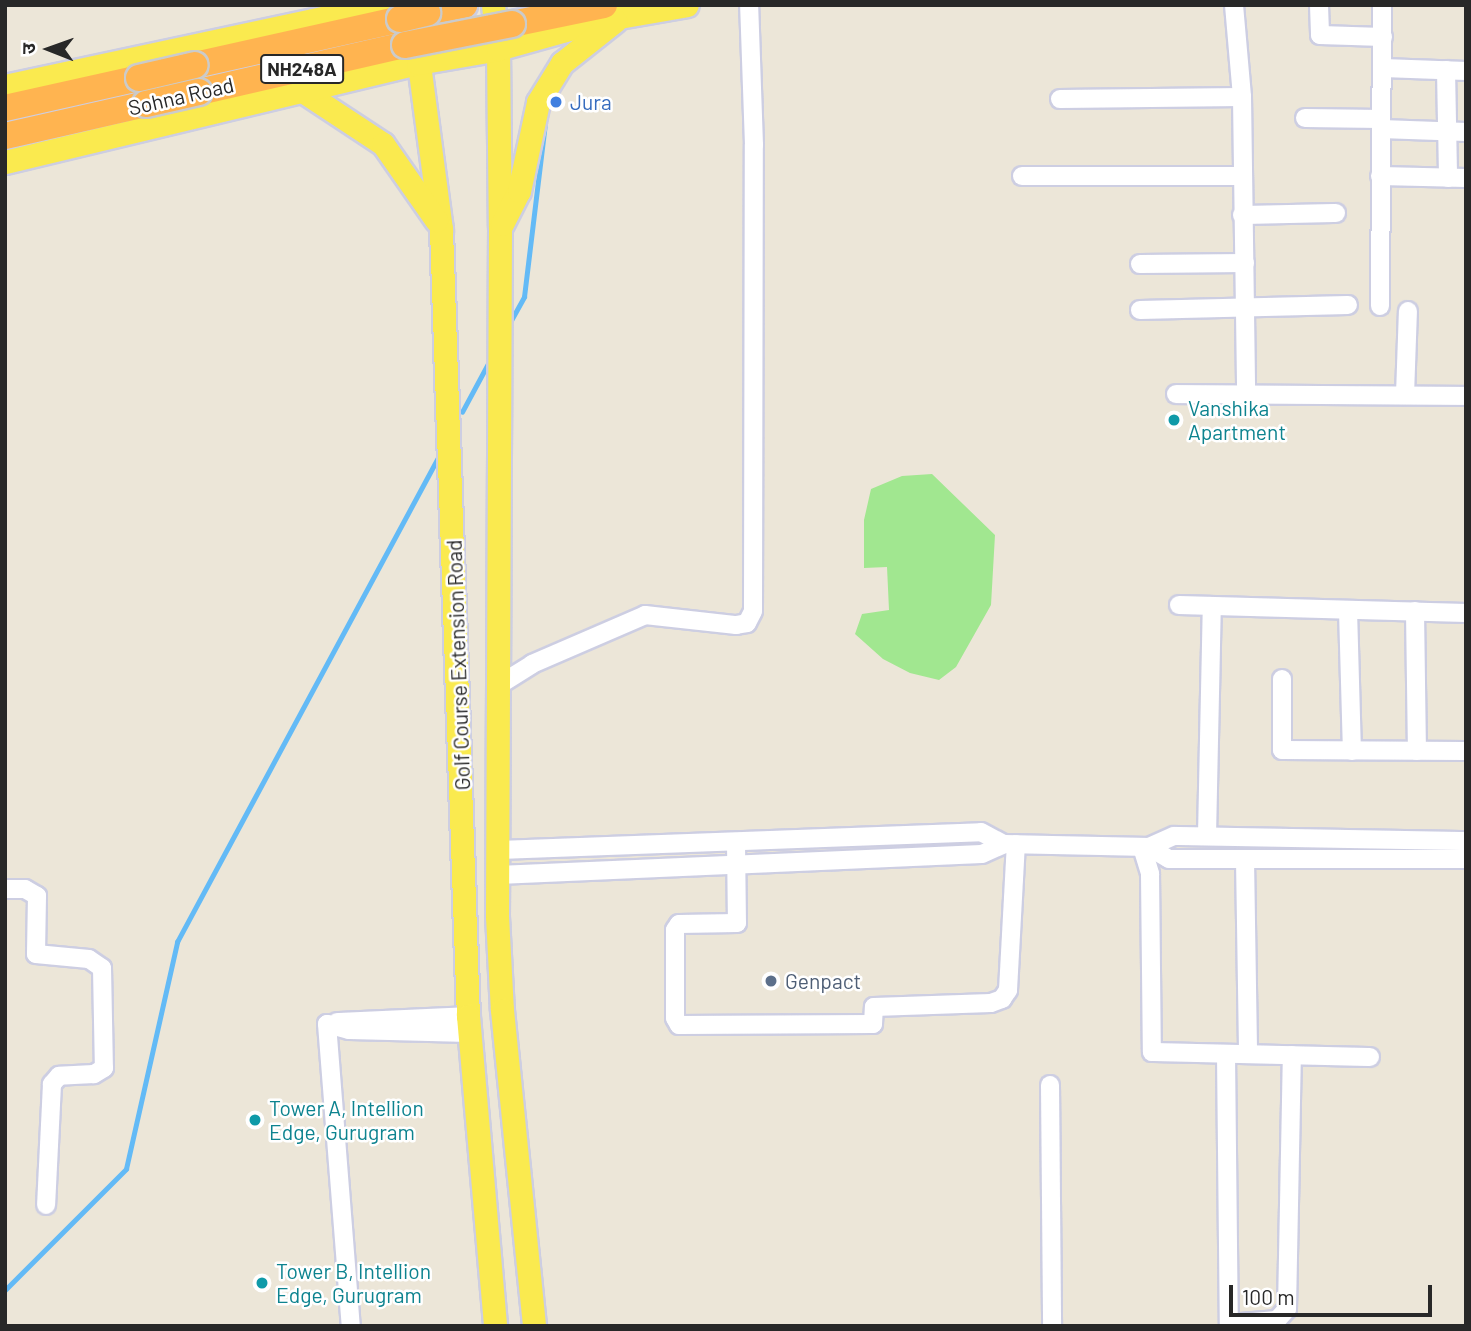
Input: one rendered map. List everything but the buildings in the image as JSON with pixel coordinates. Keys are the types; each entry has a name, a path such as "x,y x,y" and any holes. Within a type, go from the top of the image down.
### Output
{"highway":[{"name":"Sohna Road","path":"5,108 195,65 399,10 464,5"},
{"name":"Sohna Road","path":"5,136 199,92 411,54 512,24 612,11"}],"main road":[{"path":"284,26 317,5"},
{"path":"493,5 498,50 500,227 498,875 502,1010 534,1326"},
{"path":"5,162 175,123 301,90 411,54 498,50 612,11 687,5"},
{"path":"5,86 284,26 399,10"},
{"name":"Golf Course Extension Road","path":"399,10 411,54 441,229 469,1024 495,1326"},
{"path":"500,227 519,191 538,102 562,62 612,11"},
{"path":"160,51 175,123"},
{"path":"301,90 383,144 441,229"}],"street":[{"path":"499,685 532,664 645,615 736,625 747,623 753,611 754,145 750,5"},
{"path":"1234,5 1242,97 1246,396"},
{"path":"1319,5 1320,35 1383,37"},
{"path":"1380,306 1382,5"},
{"path":"1383,68 1466,71"},
{"path":"1380,176 1457,178 1447,131 1446,70"},
{"path":"1060,99 1242,97"},
{"path":"1305,118 1466,132"},
{"path":"1022,176 1242,176"},
{"path":"1242,215 1336,214"},
{"path":"1140,264 1245,263"},
{"path":"1140,310 1245,304 1348,304"},
{"path":"1405,396 1408,311"},
{"path":"1176,394 1466,396"},
{"path":"1179,605 1466,613"},
{"path":"1208,836 1212,606"},
{"path":"1348,610 1352,751"},
{"path":"1415,611 1417,751"},
{"path":"1282,679 1282,750 1466,751"},
{"path":"499,850 736,844 981,832 1010,844"},
{"path":"498,875 982,854 1010,844 1146,847 1174,836 1466,841"},
{"path":"736,844 737,923 679,924 675,930 675,1018 679,1025 873,1024 874,1007 991,1003 1002,999 1008,990 1010,844"},
{"path":"688,845 689,866"},
{"path":"1146,847 1169,859 1466,859"},
{"path":"1146,847 1150,874 1152,1052 1370,1057"},
{"path":"1245,859 1248,1054"},
{"path":"5,889 25,889 37,896 36,954 89,959 102,968 104,1068 94,1074 59,1076 52,1084 46,1205"},
{"path":"351,1326 327,1024 349,1030 469,1024"},
{"path":"1226,1054 1229,1325 1277,1320 1287,1309 1292,1055"},
{"path":"1050,1085 1052,1326"}],"green space":[{"path":"932,474 995,535 991,605 956,667 939,680 910,673 883,659 855,634 862,614 889,610 887,567 864,568 864,520 871,489 902,476"}],"waterway":[{"path":"508,326 524,297 545,123"},
{"path":"462,412 490,360"},
{"path":"5,1290 126,1169 177,942 440,454"}],"place":[{"name":"Jura","path":"556,102"},
{"name":"Vanshika Apartment","path":"1174,420"},
{"name":"Genpact","path":"771,981"},
{"name":"Tower A, Intellion Edge, Gurugram","path":"255,1120"},
{"name":"Tower B, Intellion Edge, Gurugram","path":"262,1283"}]}
